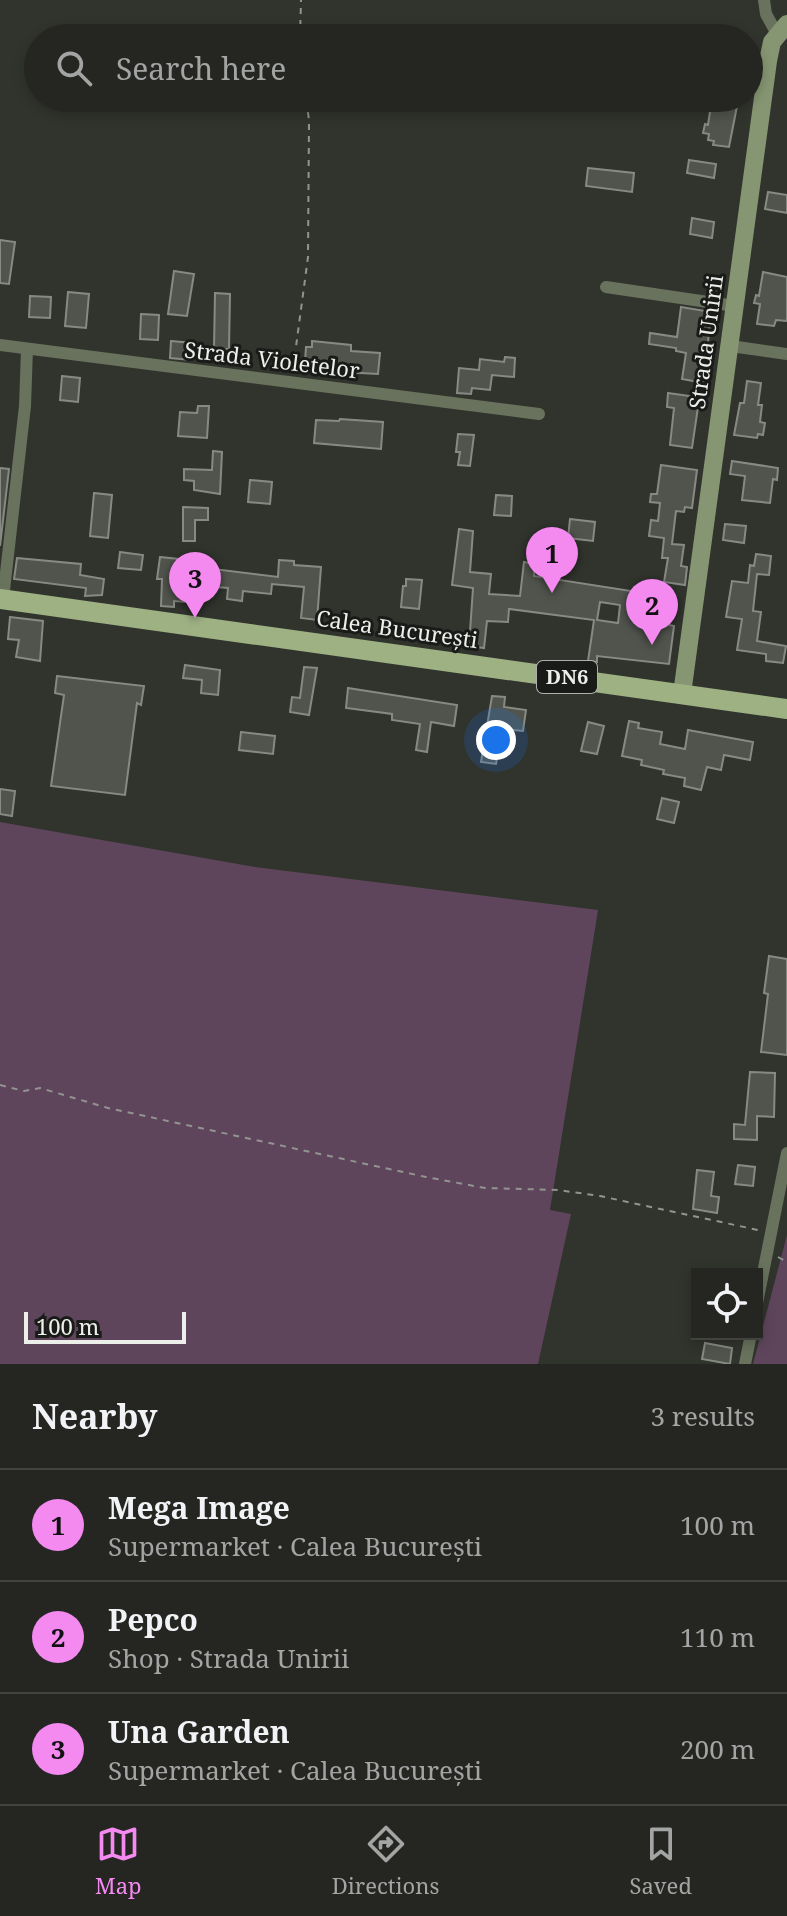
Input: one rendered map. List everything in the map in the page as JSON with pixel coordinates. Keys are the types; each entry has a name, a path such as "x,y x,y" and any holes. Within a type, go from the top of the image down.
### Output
{"main road":[{"name":"Strada Unirii","path":"763,98 768,61 782,29"},
{"name":"Strada Unirii","path":"682,694 761,112"},
{"name":"Calea București","path":"2,599 787,709"}],"street":[{"name":"Strada Unirii","path":"764,0 766,14 782,29"},
{"path":"606,287 735,306"},
{"name":"Strada Violetelor","path":"0,345 539,414"},
{"path":"730,346 787,354"},
{"path":"2,599 25,406 27,349"},
{"path":"763,1273 787,1153"},
{"path":"745,1364 750,1340"}],"path":[{"path":"300,24 301,0"},
{"path":"291,382 308,257 308,112"},
{"path":"0,1085 24,1091 40,1088 108,1108 426,1177 485,1188 558,1190 600,1196 771,1233"}],"shaded area":[{"path":"0,822 255,867 598,910 550,1210 571,1214 538,1364 0,1364"},
{"path":"787,1235 787,1364 753,1364 759,1340 763,1340 763,1326"}],"building":[{"path":"710,112 736,112 729,147 713,145 714,141 708,140 709,134 703,133 705,124 708,125"},
{"path":"689,160 716,164 714,178 687,173"},
{"path":"588,168 634,173 632,192 586,186"},
{"path":"768,192 787,195 787,213 765,209"},
{"path":"692,218 714,222 712,238 690,234"},
{"path":"0,240 15,242 9,284 0,283"},
{"path":"174,271 194,274 187,316 168,314"},
{"path":"763,272 787,277 787,321 776,320 774,326 757,324 760,304 754,303 756,295 759,296"},
{"path":"68,292 89,294 86,328 65,326"},
{"path":"215,293 230,294 229,349 214,349"},
{"path":"30,296 51,297 50,318 29,317"},
{"path":"681,307 711,312 704,383 682,379 686,353 676,351 676,348 649,344 650,333 677,337"},
{"path":"141,314 159,315 158,340 140,339"},
{"path":"171,341 193,343 191,360 170,358"},
{"path":"312,341 351,345 351,351 380,353 378,374 342,372 337,365 305,362 306,347 312,347"},
{"path":"505,357 515,358 514,377 492,375 490,390 472,388 471,394 457,393 459,368 479,370 480,359 504,362"},
{"path":"62,376 80,378 78,402 60,400"},
{"path":"747,381 761,383 758,405 762,405 760,422 765,423 763,435 758,434 757,438 734,435"},
{"path":"668,393 704,398 702,407 698,407 692,448 670,445 674,408 667,407"},
{"path":"198,406 209,406 207,438 178,436 180,412 197,413"},
{"path":"316,420 383,422 381,449 314,443"},
{"path":"458,434 474,435 470,466 458,465"},
{"path":"213,451 222,452 220,494 194,490 194,481 184,480 184,469 212,470"},
{"path":"732,461 778,468 777,480 773,479 770,503 742,500 745,476 730,474"},
{"path":"661,465 697,470 692,508 685,507 684,512 676,511 672,544 684,545 681,566 687,567 685,585 664,582 668,558 662,558 664,538 649,536 651,520 658,521 660,503 650,502 651,494 657,494"},
{"path":"0,468 9,469 0,546"},
{"path":"250,480 272,482 270,504 248,502"},
{"path":"94,493 112,495 108,538 90,536"},
{"path":"496,495 512,496 511,516 494,515"},
{"path":"183,507 208,508 208,520 195,520 195,541 183,541"},
{"path":"570,519 595,522 593,541 568,538"},
{"path":"725,524 746,526 744,543 723,540"},
{"path":"459,529 473,531 470,572 491,574 489,594 520,596 524,562 535,564 534,576 644,593 642,610 666,613 665,624 674,626 669,664 597,656 597,662 588,661 594,620 509,609 508,622 487,621 484,648 469,646 473,588 452,585","holes":["600,602 620,605 618,623 597,620"]},
{"path":"120,552 143,555 141,570 118,568"},
{"path":"756,554 771,556 769,575 757,574 753,611 761,612 757,641 786,646 783,663 766,661 766,654 737,650 742,619 726,617 732,581 748,583 750,565 754,566"},
{"path":"160,557 179,559 177,578 202,581 200,603 174,601 174,607 161,606 162,579 157,579"},
{"path":"17,558 81,564 80,575 104,579 102,595 85,596 86,588 14,579"},
{"path":"279,560 294,561 294,565 321,567 317,620 301,618 304,587 272,584 271,594 243,591 242,601 227,599 228,588 204,586 206,568 278,577"},
{"path":"406,579 422,580 419,609 401,607"},
{"path":"10,617 43,621 40,661 16,657 19,640 8,639"},
{"path":"185,665 220,670 218,695 201,693 202,680 183,678"},
{"path":"304,667 317,668 309,715 290,712 292,697 300,698"},
{"path":"57,676 144,686 141,705 137,703 125,795 51,786 64,695 55,693"},
{"path":"348,688 457,705 454,726 431,722 427,752 416,750 420,724 392,720 392,714 346,708"},
{"path":"492,696 505,697 504,707 526,710 523,731 502,729 496,764 481,762"},
{"path":"629,721 639,723 638,728 662,732 660,744 685,749 688,730 753,742 750,760 724,755 721,770 707,767 701,790 684,786 685,778 663,774 664,770 641,765 642,760 622,756"},
{"path":"588,722 604,726 597,754 581,751"},
{"path":"241,732 275,736 273,754 239,750"},
{"path":"0,789 15,791 12,816 0,814"},
{"path":"662,798 679,802 674,823 657,819"},
{"path":"769,956 787,959 787,1055 761,1052"},
{"path":"750,1072 775,1073 774,1117 757,1116 757,1140 734,1139 734,1124 745,1125"},
{"path":"738,1165 755,1167 753,1186 735,1184"},
{"path":"697,1170 714,1172 711,1196 719,1197 717,1213 693,1209"},
{"path":"705,1343 732,1348 730,1364 702,1359"}],"place":[{"name":"Mega Image","path":"552,593"},
{"name":"Una Garden","path":"195,618"},
{"name":"Pepco","path":"652,645"}]}
